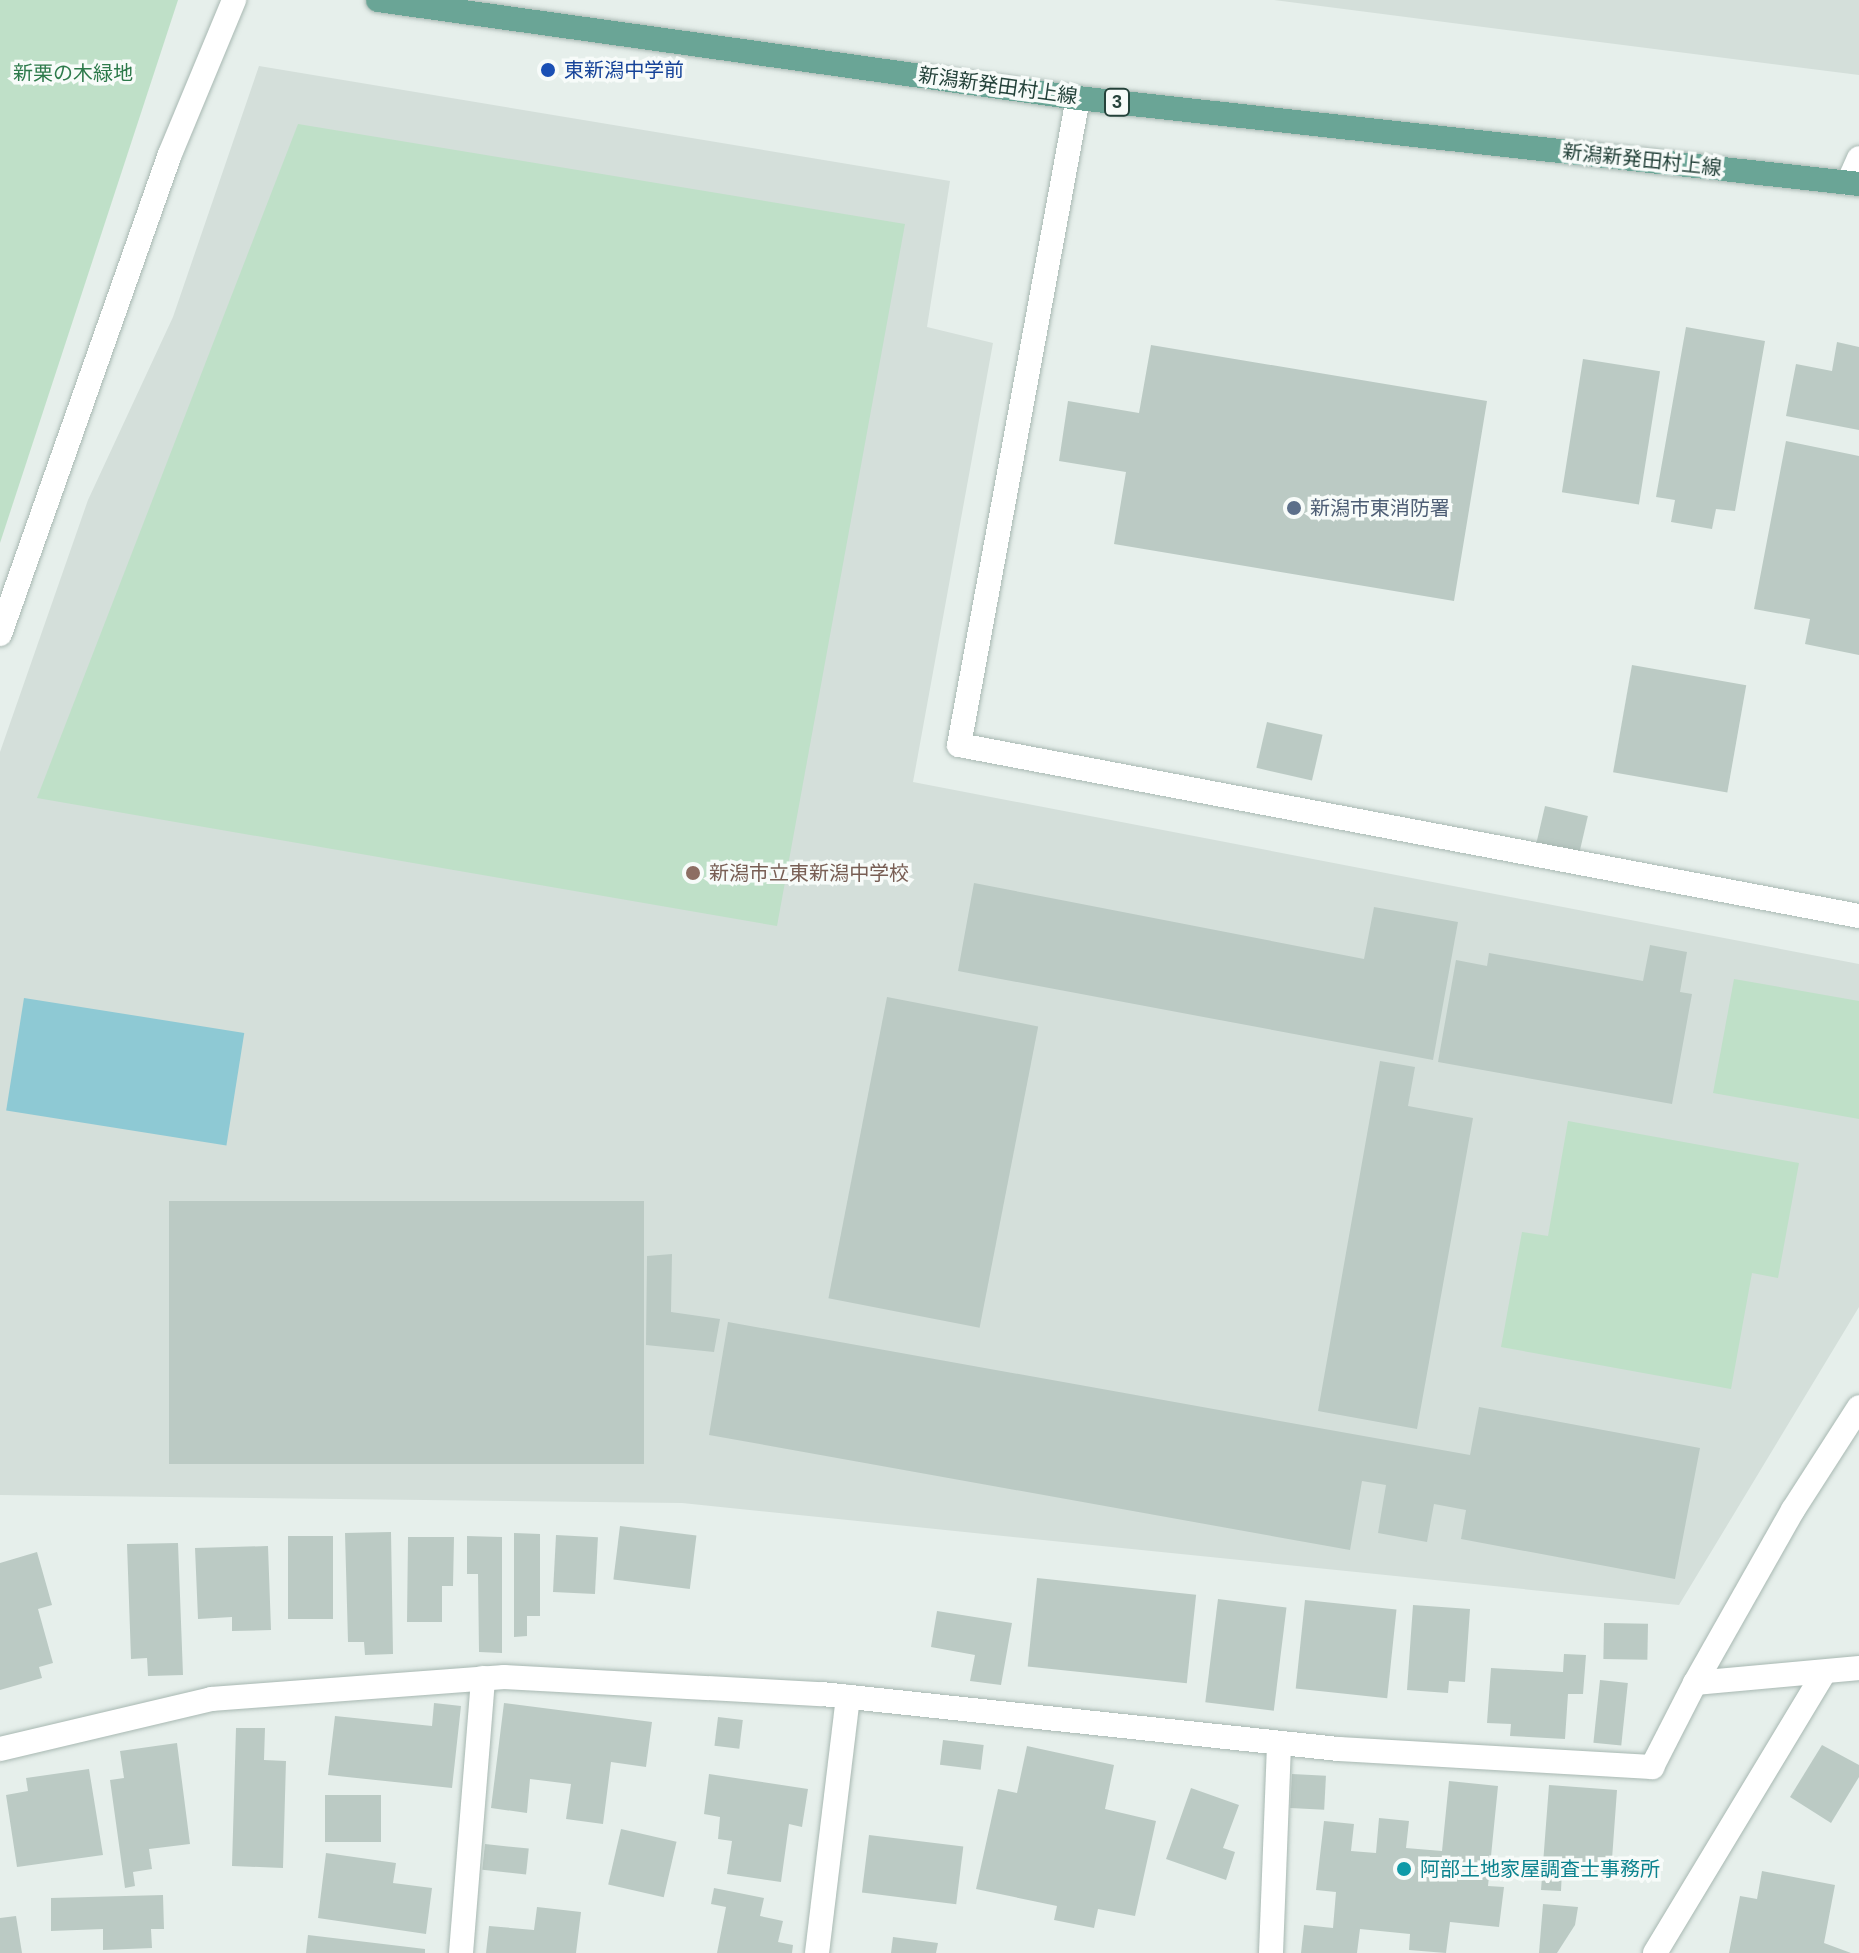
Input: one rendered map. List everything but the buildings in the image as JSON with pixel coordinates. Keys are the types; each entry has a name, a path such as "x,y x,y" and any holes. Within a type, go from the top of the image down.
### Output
{"main road":[{"name":"新潟新発田村上線","path":"378,0 1078,98 1853,183"}],"street":[{"path":"0,634 170,154 234,0"},
{"path":"1078,98 959,745 1859,916"},
{"path":"1853,183 1859,158"},
{"path":"0,1749 211,1699 483,1678 848,1697 1279,1743 1652,1767 1695,1683 1793,1510 1859,1407"},
{"path":"1695,1683 1822,1676 1859,1668"},
{"path":"1655,1953 1822,1676"},
{"path":"461,1953 483,1678"},
{"path":"817,1953 848,1697"},
{"path":"1271,1953 1279,1743"}],"shaded area":[{"path":"1274,0 1859,0 1859,75 1576,39"},
{"name":"新潟市立東新潟中学校","path":"259,66 950,181 927,327 993,343 913,782 1859,964 1859,1307 1679,1605 682,1503 0,1495 0,752 88,500 173,317"}],"green space":[{"name":"新栗の木緑地","path":"0,0 178,0 0,543"},
{"path":"298,124 905,224 777,926 37,798"},
{"path":"1734,979 1859,1001 1859,1119 1713,1093"},
{"path":"1568,1121 1799,1163 1778,1278 1752,1273 1731,1389 1501,1347 1522,1232 1548,1236"}],"water":[{"path":"24,998 244,1033 226,1145 6,1111"}],"place":[{"name":"東新潟中学前","path":"548,70"},
{"name":"新潟市東消防署","path":"1294,508"},
{"name":"新潟市立東新潟中学校","path":"693,873"},
{"name":"阿部土地家屋調査士事務所","path":"1404,1869"}]}
